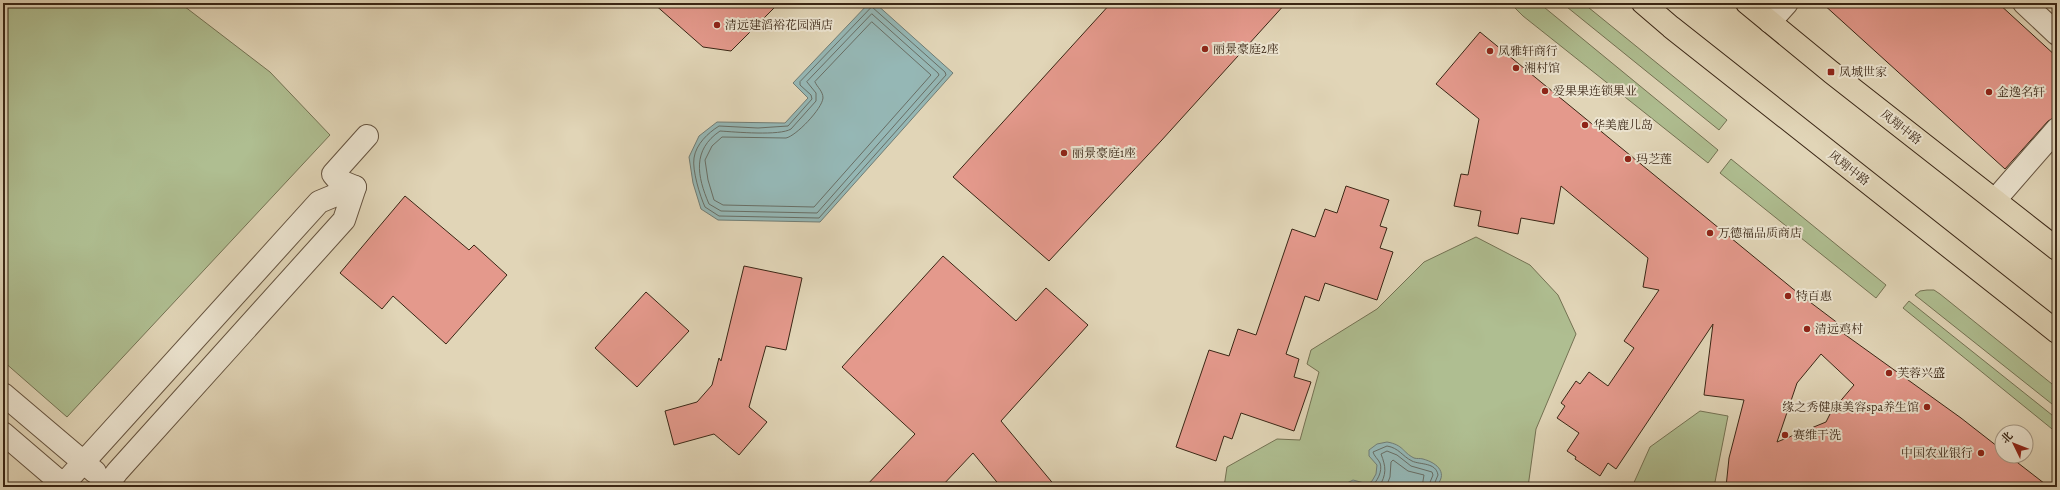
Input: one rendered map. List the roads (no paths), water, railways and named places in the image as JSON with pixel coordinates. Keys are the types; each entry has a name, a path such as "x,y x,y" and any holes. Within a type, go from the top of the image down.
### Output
{"main road":[{"name":"风翔中路","path":"1643,3 1671,27 2057,332"},
{"name":"凤翔中路","path":"1747,3 2057,249"}],"street":[{"path":"1770,22 1787,3"},
{"path":"2024,3 2057,34"},
{"path":"1995,200 2057,129"},
{"path":"355,187 338,180 333,174 367,136"},
{"path":"3,433 63,486 319,202 355,187"},
{"path":"3,394 109,486 117,472 344,220 355,187"}],"water":[{"path":"869,3 875,3 953,73 820,222 718,220 701,209 693,183 689,157 699,136 717,122 785,123 808,98 793,83"},
{"path":"1387,442 1397,445 1414,458 1428,461 1437,466 1441,473 1441,478 1435,487 1339,487 1353,480 1368,484 1372,481 1376,474 1377,465 1369,456 1369,450 1377,444"}],"place":[{"name":"清远建滔裕花园酒店","path":"717,25"},
{"name":"丽景豪庭2座","path":"1205,49"},
{"name":"凤雅轩商行","path":"1490,51"},
{"name":"湘村馆","path":"1516,68"},
{"name":"凤城世家","path":"1831,72"},
{"name":"爱果果连锁果业","path":"1545,91"},
{"name":"金逸名轩","path":"1989,92"},
{"name":"华美鹿儿岛","path":"1585,125"},
{"name":"丽景豪庭1座","path":"1064,153"},
{"name":"玛芝莲","path":"1628,159"},
{"name":"万德福品质商店","path":"1710,233"},
{"name":"特百惠","path":"1788,296"},
{"name":"清远鸡村","path":"1807,329"},
{"name":"芙蓉兴盛","path":"1889,373"},
{"name":"缘之秀健康美容spa养生馆","path":"1927,407"},
{"name":"赛维干洗","path":"1785,435"},
{"name":"中国农业银行","path":"1981,453"}]}
